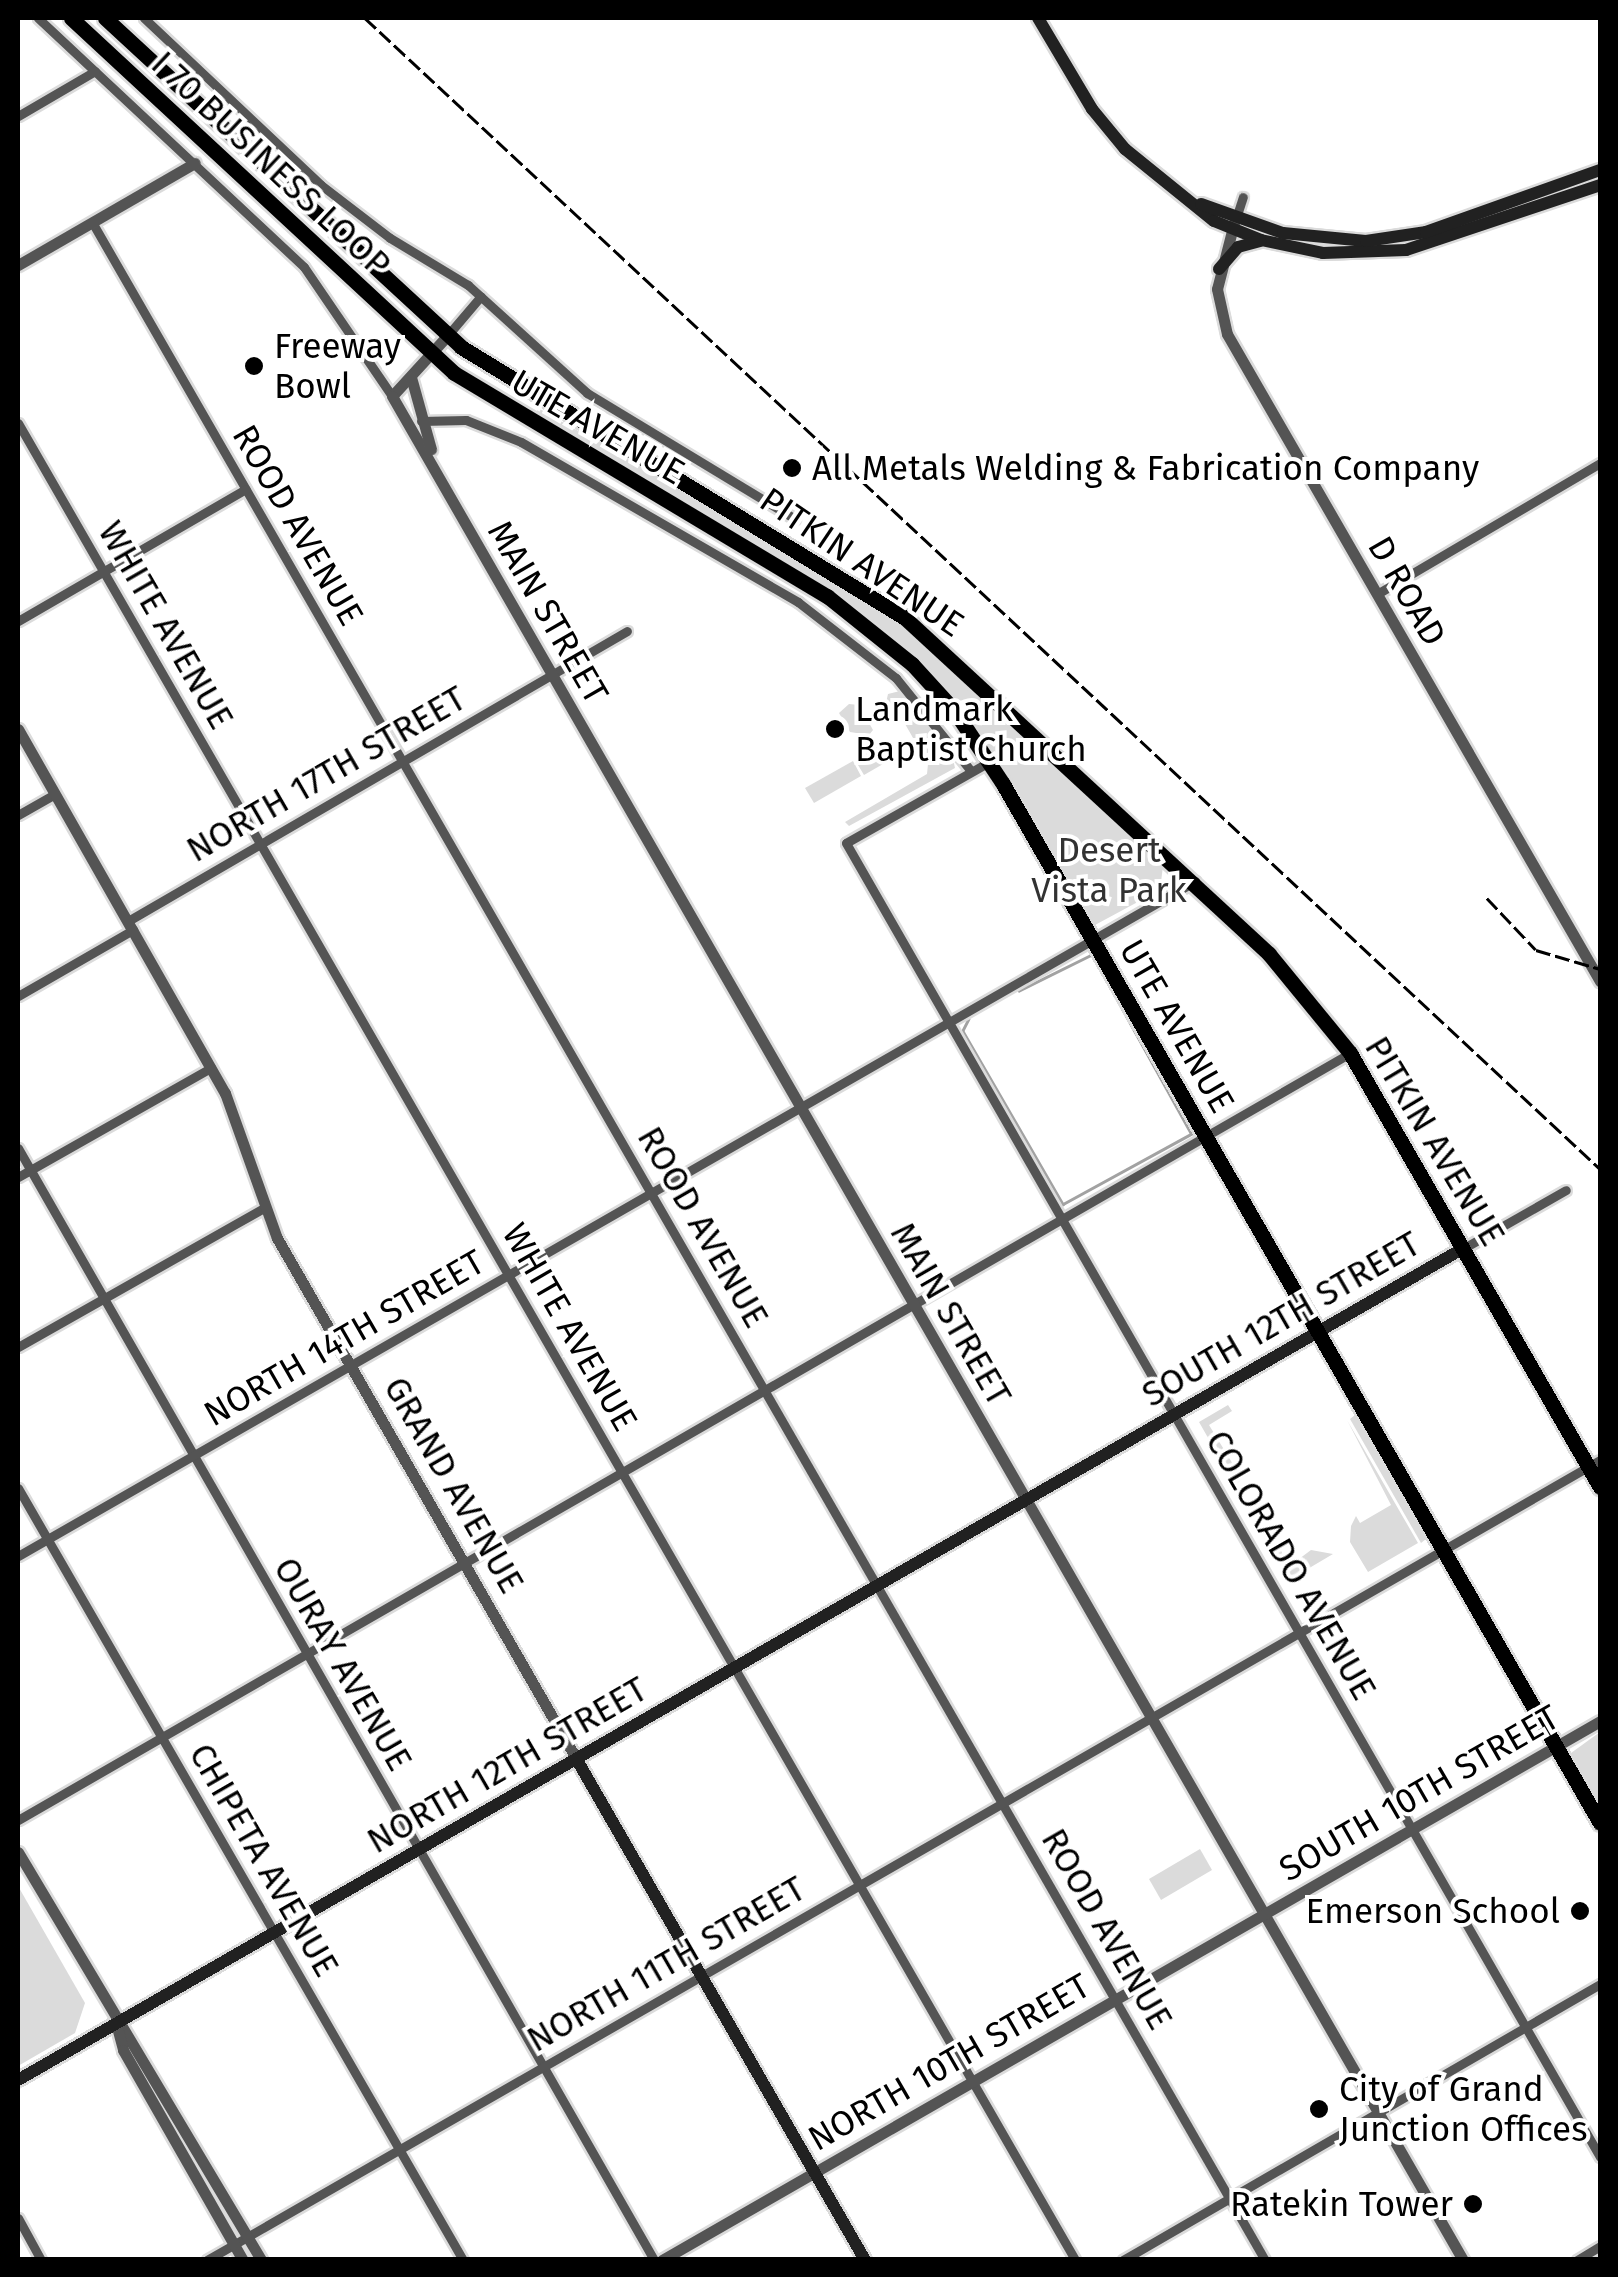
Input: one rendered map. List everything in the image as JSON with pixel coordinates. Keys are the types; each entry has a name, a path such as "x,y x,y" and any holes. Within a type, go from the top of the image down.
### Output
{"main road":[{"name":"I 70 BUSINESS LOOP","path":"71,18 431,354"},
{"name":"I 70 BUSINESS LOOP","path":"105,18 447,336"},
{"path":"1045,20 1107,129 1184,198 1261,240 1323,253 1406,250 1600,185"},
{"path":"1233,224 1324,240 1404,237 1600,170"},
{"path":"1219,269 1238,247 1261,240"},
{"name":"PITKIN AVENUE","path":"447,336 504,379 905,618 1194,881 1298,985 1350,1053 1595,1463 1600,1486"},
{"name":"UTE AVENUE","path":"431,354 499,406 858,618 933,686 990,762 1600,1823"},
{"name":"SOUTH 12TH STREET","path":"1028,1502 1464,1248"},
{"name":"NORTH 12TH STREET","path":"18,2080 1028,1502"},
{"name":"GRAND AVENUE","path":"577,1760 865,2260"}],"street":[{"path":"38,18 320,284 392,396 481,296"},
{"path":"144,18 348,207 481,296 599,402 795,518"},
{"path":"18,116 95,70"},
{"path":"18,265 194,162"},
{"path":"1233,224 1243,197"},
{"name":"ROOD AVENUE","path":"92,222 1265,2260"},
{"name":"D ROAD","path":"1233,224 1219,269 1226,334 1600,980"},
{"path":"410,377 418,422 459,513"},
{"name":"MAIN STREET","path":"392,396 1463,2260"},
{"path":"418,422 466,420 521,442 798,602 882,664 971,771 990,762"},
{"name":"WHITE AVENUE","path":"18,423 1075,2260"},
{"path":"1377,594 1600,463"},
{"path":"18,621 246,489"},
{"name":"NORTH 17TH STREET","path":"18,996 260,844 627,631"},
{"name":"GRAND AVENUE","path":"18,729 212,1068 251,1154 265,1206 350,1366 577,1760"},
{"name":"COLORADO AVENUE","path":"971,771 846,843 1600,2157"},
{"path":"18,816 55,794"},
{"name":"NORTH 14TH STREET","path":"18,1556 1194,881"},
{"path":"18,1820 1350,1053"},
{"path":"18,1177 212,1068"},
{"name":"OURAY AVENUE","path":"18,1148 654,2260"},
{"name":"SOUTH 12TH STREET","path":"1464,1248 1566,1190"},
{"path":"18,1347 265,1206"},
{"name":"NORTH 11TH STREET","path":"207,2260 1595,1463"},
{"name":"CHIPETA AVENUE","path":"18,1488 463,2260"},
{"name":"SOUTH 10TH STREET","path":"1264,1914 1600,1721"},
{"path":"18,1852 116,2024 134,2043 262,2260"},
{"name":"NORTH 10TH STREET","path":"662,2260 1264,1914"},
{"path":"1123,2260 1600,1984"},
{"path":"116,2024 123,2050 243,2260"},
{"path":"18,2218 41,2260"},
{"path":"1577,2260 1600,2246"}],"green space":[{"name":"Desert Vista Park","path":"538,408 772,541 900,624 1163,866 1160,890 1095,925 981,733 902,644 823,583 535,416"},
{"path":"900,691 952,754 955,768 849,826 845,822 927,774 928,764 897,710 885,707 888,694"},
{"path":"849,704 859,705 873,730 869,735 850,732 839,713"},
{"path":"865,744 883,747 890,760 864,775 855,760"},
{"path":"853,761 861,776 814,803 805,788"},
{"path":"1228,1405 1232,1411 1209,1425 1242,1479 1235,1485 1199,1422"},
{"path":"1355,1415 1426,1539 1421,1543 1350,1419"},
{"path":"1347,1420 1418,1543 1368,1572 1350,1542 1351,1526 1356,1516 1360,1523 1391,1505"},
{"path":"1279,1544 1287,1568 1311,1550 1333,1554 1289,1580 1271,1548"},
{"path":"1600,1732 1600,1806 1571,1753"},
{"path":"1200,1849 1212,1870 1161,1900 1149,1879"},
{"path":"18,1886 85,2003 75,2033 18,2066"}],"waterway":[{"path":"969,1019 963,1031 1063,1204 1191,1134 1092,955 1019,991"}],"railway":[{"path":"365,18 1600,1169"},
{"path":"1487,898 1536,950 1600,969"}],"place":[{"name":"Freeway Bowl","path":"254,366"},
{"name":"All Metals Welding & Fabrication Company","path":"792,468"},
{"name":"Landmark Baptist Church","path":"835,729"},
{"name":"Emerson School","path":"1580,1911"},
{"name":"City of Grand Junction Offices","path":"1319,2109"},
{"name":"Ratekin Tower","path":"1473,2204"}]}
